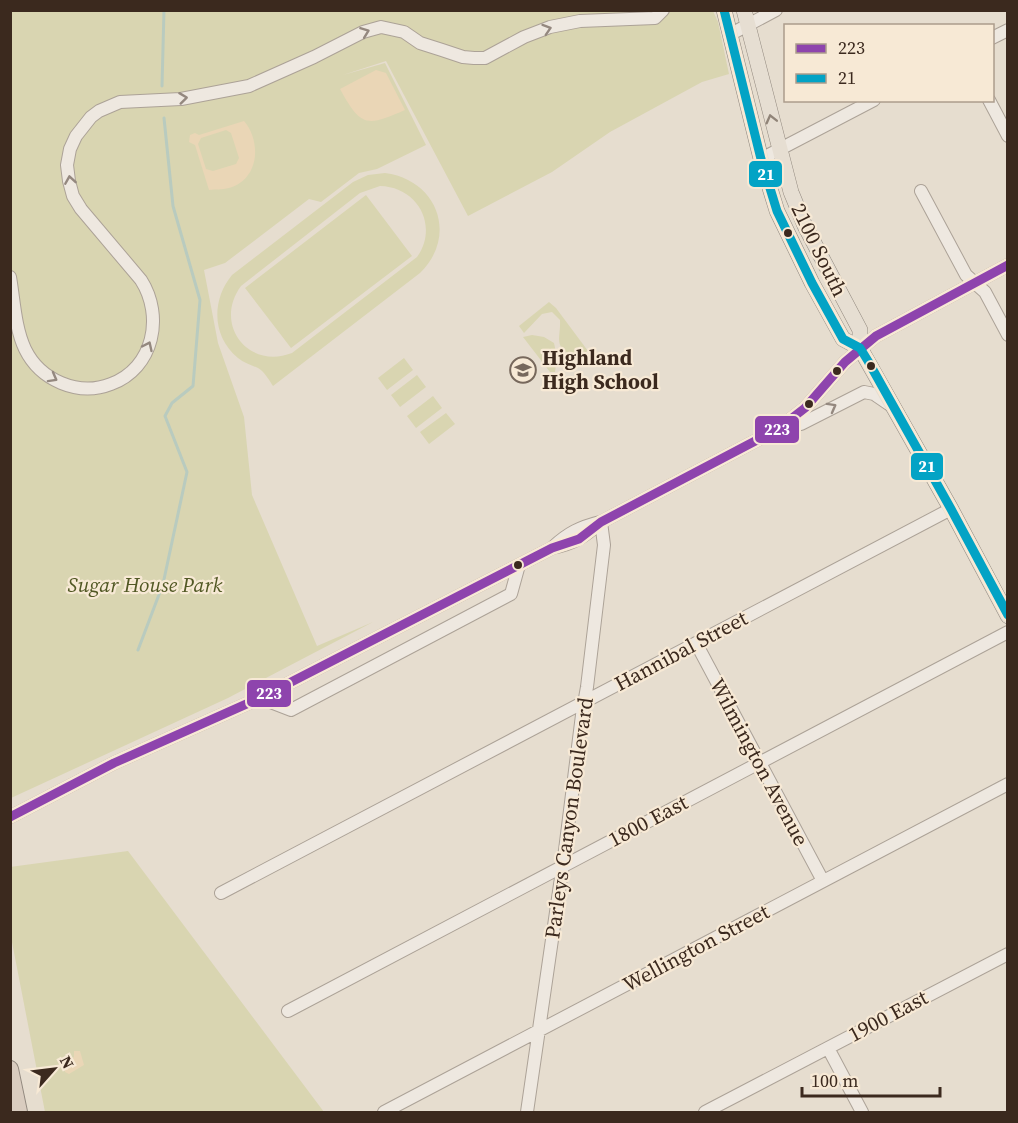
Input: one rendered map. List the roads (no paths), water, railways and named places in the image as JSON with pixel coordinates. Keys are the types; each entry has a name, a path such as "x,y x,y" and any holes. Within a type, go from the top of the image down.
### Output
{"highway":[{"path":"10,1069 20,1113"}],"main road":[{"name":"2100 South","path":"724,10 761,159 781,220 843,339 860,348"},
{"name":"2100 South","path":"746,18 779,151 791,192 805,226 860,330 860,348 951,509 1008,616"}],"street":[{"path":"731,34 746,18 776,10"},
{"path":"10,277 21,335 25,348 33,361 51,379 70,386 91,388 111,384 130,372 139,362 151,339 154,326 153,306 149,292 73,196 69,181 69,157 76,136 91,117 109,105 120,102 180,99 249,86 363,32 381,27 404,32 420,43 463,57 474,58 485,57 550,27 580,21 659,14"},
{"path":"994,37 1008,30"},
{"path":"761,159 870,102"},
{"path":"990,102 1008,136"},
{"path":"921,191 966,274 985,292 1008,335"},
{"path":"10,817 114,763 260,698 552,548 571,544 585,536 601,522 778,429 805,408 860,348 876,336 1008,265"},
{"path":"778,429 801,424 864,392 874,394 894,408"},
{"name":"Hannibal Street","path":"221,893 951,509"},
{"name":"Parleys Canyon Boulevard","path":"527,1113 604,545 601,522"},
{"path":"260,698 291,710 510,594 519,565"},
{"name":"1800 East","path":"288,1011 1008,632"},
{"name":"Wilmington Avenue","path":"696,643 823,881"},
{"name":"Wellington Street","path":"384,1113 1008,784"},
{"name":"1900 East","path":"705,1113 1008,954"},
{"path":"828,1048 862,1113"}],"waterway":[{"path":"162,86 164,10"},
{"path":"138,650 163,584 187,472 165,416 172,403 193,386 200,300 173,206 164,118"}],"place":[{"name":"Highland High School","path":"523,370"}],"park label":[{"name":"Sugar House Park","path":"145,585"}]}
